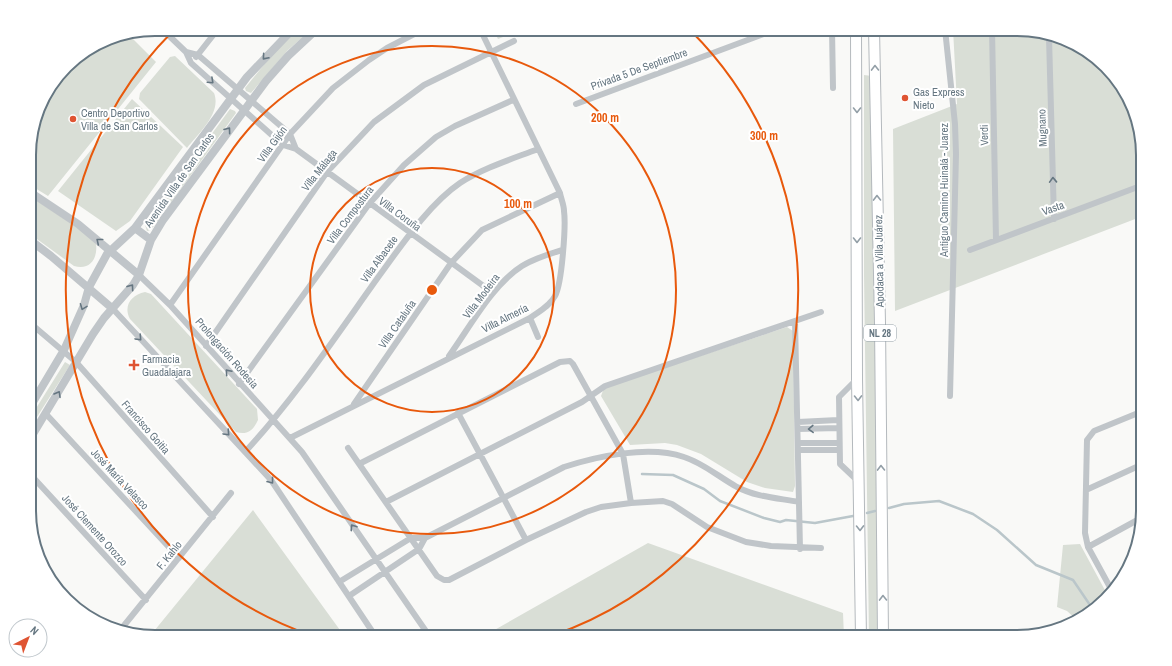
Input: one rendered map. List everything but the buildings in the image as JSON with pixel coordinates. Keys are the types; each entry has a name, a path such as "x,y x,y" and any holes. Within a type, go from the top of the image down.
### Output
{"main road":[{"name":"Apodaca a Villa Juárez","path":"856,36 857,378 861,630"},
{"name":"Apodaca a Villa Juárez","path":"874,36 880,323 883,630"}],"street":[{"name":"Villa Coruña","path":"169,36 186,52 191,63 230,100 283,144 296,149 369,204 493,293"},
{"path":"191,63 213,36"},
{"name":"Avenida Villa de San Carlos","path":"36,391 64,350 84,305 89,287 111,250 135,228 230,100 272,50 286,36"},
{"name":"Avenida Villa de San Carlos","path":"36,430 93,334 129,290 139,275 151,240 167,214 243,110 288,56 309,36"},
{"name":"Villa Gijón","path":"170,306 290,134 333,88 387,48 410,36"},
{"name":"Villa Almería","path":"290,438 353,405 530,318 546,307 555,296 562,250 564,211 560,193 513,100 483,36"},
{"name":"Privada 5 De Septiembre","path":"576,104 758,36"},
{"path":"832,36 833,88"},
{"name":"Antiguo Camino Huinalá - Juarez","path":"947,36 955,124 956,154 950,396"},
{"name":"Verdi","path":"992,36 996,240"},
{"name":"Mugnano","path":"1049,40 1054,219"},
{"name":"Villa Málaga","path":"206,346 327,172 374,122 396,104 431,82 514,41"},
{"name":"Villa Coruña","path":"186,52 198,55 250,102 290,134 296,149"},
{"name":"Villa Compostura","path":"239,384 369,204 404,165 436,137 455,126 513,100"},
{"name":"Villa Albacete","path":"245,452 273,422 410,233 445,195 460,183 486,170 538,149"},
{"name":"Vasta","path":"970,250 1136,188"},
{"name":"Villa Cataluña","path":"353,405 451,263 482,230 560,193"},
{"name":"Prolongación Rodesia","path":"36,196 78,224 111,250 139,275 170,306 273,422 290,438 302,452 384,573 425,630"},
{"path":"135,228 151,240"},
{"path":"36,245 89,287 113,309 271,480 371,630"},
{"name":"Villa Modeira","path":"448,358 493,293 508,276 524,265 538,258 562,250"},
{"path":"386,502 480,455 592,396 605,386 821,312"},
{"path":"530,318 538,337"},
{"path":"796,321 800,548"},
{"name":"Francisco Goitia","path":"36,328 64,350 76,362 213,517"},
{"path":"359,464 566,360 573,364 623,454 631,503"},
{"path":"857,378 839,397 838,450 840,464 859,482"},
{"path":"458,413 526,540"},
{"name":"José María Velasco","path":"46,414 179,558"},
{"path":"1109,586 1088,547 1084,524 1088,440 1090,435 1096,430 1136,414"},
{"path":"798,422 838,420"},
{"path":"798,429 838,428"},
{"path":"798,443 838,443"},
{"path":"348,448 437,576 446,581 526,540 586,512 600,507 631,503 662,501 677,506 706,527 746,542 800,548 821,548"},
{"path":"798,450 838,450"},
{"path":"339,582 411,538 425,538 564,467 584,461 623,454 658,452 682,456 694,460 748,492 799,502"},
{"path":"1086,490 1136,467"},
{"name":"José Clemente Orozco","path":"36,481 146,600"},
{"name":"F. Kahlo","path":"124,626 231,493"},
{"path":"1088,547 1136,521"},
{"path":"349,596 419,549 425,538"}],"shaded area":[{"path":"291,36 304,36 288,50 251,93 246,91 245,88 276,50"},
{"path":"496,36 506,36 498,39"},
{"path":"953,36 1033,37 1063,45 1077,52 1090,61 1111,82 1124,102 1130,117 1136,147 1136,219 895,311 893,129 957,104"},
{"name":"Centro Deportivo Villa de San Carlos","path":"132,38 156,62 48,196 36,189 36,155 38,132 48,102 65,76 76,65 95,52 109,45"},
{"path":"175,56 214,93 216,101 215,108 208,123 187,148 139,99 140,93 170,57"},
{"path":"864,75 872,76 879,630 869,630 864,275"},
{"path":"132,99 183,147 130,221 116,231 58,191"},
{"path":"230,109 236,113 151,230 147,231 145,225"},
{"path":"36,200 91,237 96,244 96,254 89,265 84,267 74,266 36,238"},
{"path":"145,292 151,294 257,409 258,420 252,429 243,433 236,432 130,319 127,310 132,298"},
{"path":"787,327 793,331 795,486 793,492 765,488 747,482 701,454 677,445 665,443 630,445 601,396 604,388"},
{"path":"65,362 70,365 36,419 36,408"},
{"path":"253,510 340,630 155,630"},
{"path":"648,543 843,613 844,630 494,630"},
{"path":"1080,544 1105,590 1090,605 1073,616 1067,611 1057,607 1063,545"}],"waterway":[{"path":"642,474 673,475 704,489 720,501 764,518 780,522 786,520 815,523 853,516"},
{"path":"889,508 904,504 939,501 973,514 997,530 1036,565 1073,580 1090,605"},
{"path":"867,513 875,511"}],"place":[{"name":"Gas Express Nieto","path":"905,98"},
{"name":"Centro Deportivo Villa de San Carlos","path":"73,119"},
{"name":"Farmacia Guadalajara","path":"134,365"}]}
